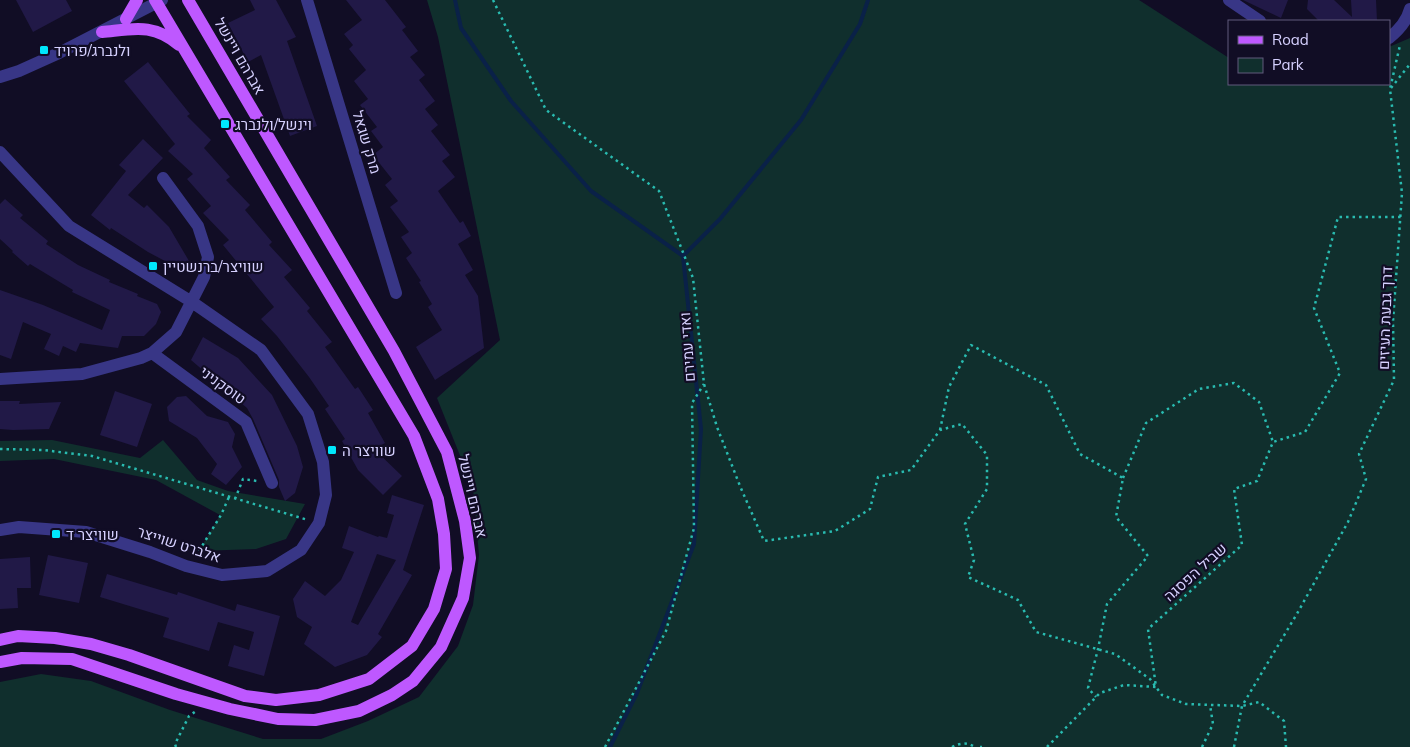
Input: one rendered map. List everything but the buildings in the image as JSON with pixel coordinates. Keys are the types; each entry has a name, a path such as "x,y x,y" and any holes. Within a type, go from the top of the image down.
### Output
{"main road":[{"path":"126,19 137,0"},
{"name":"אברהם ויינשל","path":"0,662 22,658 72,659 230,710 278,719 315,720 359,711 392,695 412,681 441,647 463,598 470,558 465,521 447,452 394,351 188,0"},
{"path":"199,0 203,25"},
{"path":"0,640 18,636 55,638 91,644 129,654 246,696 276,700 319,695 369,679 412,646 434,609 446,569 444,534 438,499 414,436 185,50 158,1"},
{"path":"102,32 150,29 171,39 185,50"}],"street":[{"name":"מרק שגאל","path":"307,0 396,292"},
{"path":"1229,0 1259,20"},
{"path":"0,77 19,71 102,32 158,1"},
{"path":"1390,37 1400,28 1410,9"},
{"name":"אלברט שוייצר","path":"0,152 69,226 192,302 261,350 308,414 323,462 326,495 319,523 301,550 268,571 222,575 186,566 150,552 86,532 19,527 0,530"},
{"path":"0,378 82,374 141,358 152,353 176,332 204,277 208,257 198,226 163,178"},
{"name":"טוסקניני","path":"152,353 246,422 272,483"}],"path":[{"name":"ואדי עמירם","path":"493,0 546,110 659,190 693,278 704,384 692,403 694,528 666,631 605,747"},
{"name":"דרך גבעת העיזים","path":"1234,747 1242,706 1298,612 1348,522 1366,479 1359,454 1394,380 1394,320 1402,194 1390,90 1400,44"},
{"path":"1390,90 1410,64"},
{"path":"1096,697 1088,688 1107,604 1148,556 1116,517 1123,478 1146,423 1199,388 1234,383 1258,402 1273,442 1305,432 1340,373 1314,308 1338,217 1401,217"},
{"path":"704,384 728,457 764,541 834,531 870,509 878,477 911,470 940,430 949,387 971,345 1046,385 1080,454 1123,478"},
{"path":"940,430 962,424 987,455 987,489 964,524 974,560 968,578 1018,600 1036,632 1115,654 1150,679 1162,695 1186,704 1242,706 1259,702 1284,721 1286,747"},
{"name":"שביל הפסגה","path":"1156,687 1148,629 1242,545 1234,489 1257,482 1273,442"},
{"path":"0,449 43,450 92,456 319,523"},
{"path":"235,499 244,479 272,483"},
{"path":"199,551 221,515 229,497"},
{"path":"1047,747 1100,693 1124,685 1156,687"},
{"path":"176,747 175,744 189,716 207,703"},
{"path":"1202,747 1213,724 1210,705"},
{"path":"952,747 960,744 975,747"}],"green space":[{"path":"427,0 1139,0 1228,57 1228,85 1390,85 1390,47 1410,38 1410,747 0,747 0,682 41,674 91,681 170,710 263,739 321,739 368,721 419,697 458,646 473,605 479,555 473,488 437,398 500,340 438,37"},
{"path":"52,440 140,458 163,440 197,480 228,491 305,504 286,539 256,549 199,551 220,515 156,480 54,459 0,461 0,441"}],"waterway":[{"path":"455,0 461,28 511,101 591,191 683,256 701,429 694,544 637,693 610,747"},
{"path":"683,256 720,219 801,120 860,24 868,0"}],"place":[{"name":"ולנברג/פרויד","path":"44,50"},
{"name":"וינשל/ולנברג","path":"225,124"},
{"name":"שוויצר/ברנשטיין","path":"153,266"},
{"name":"שוויצר ה","path":"332,450"},
{"name":"שוויצר ד","path":"56,534"}]}
